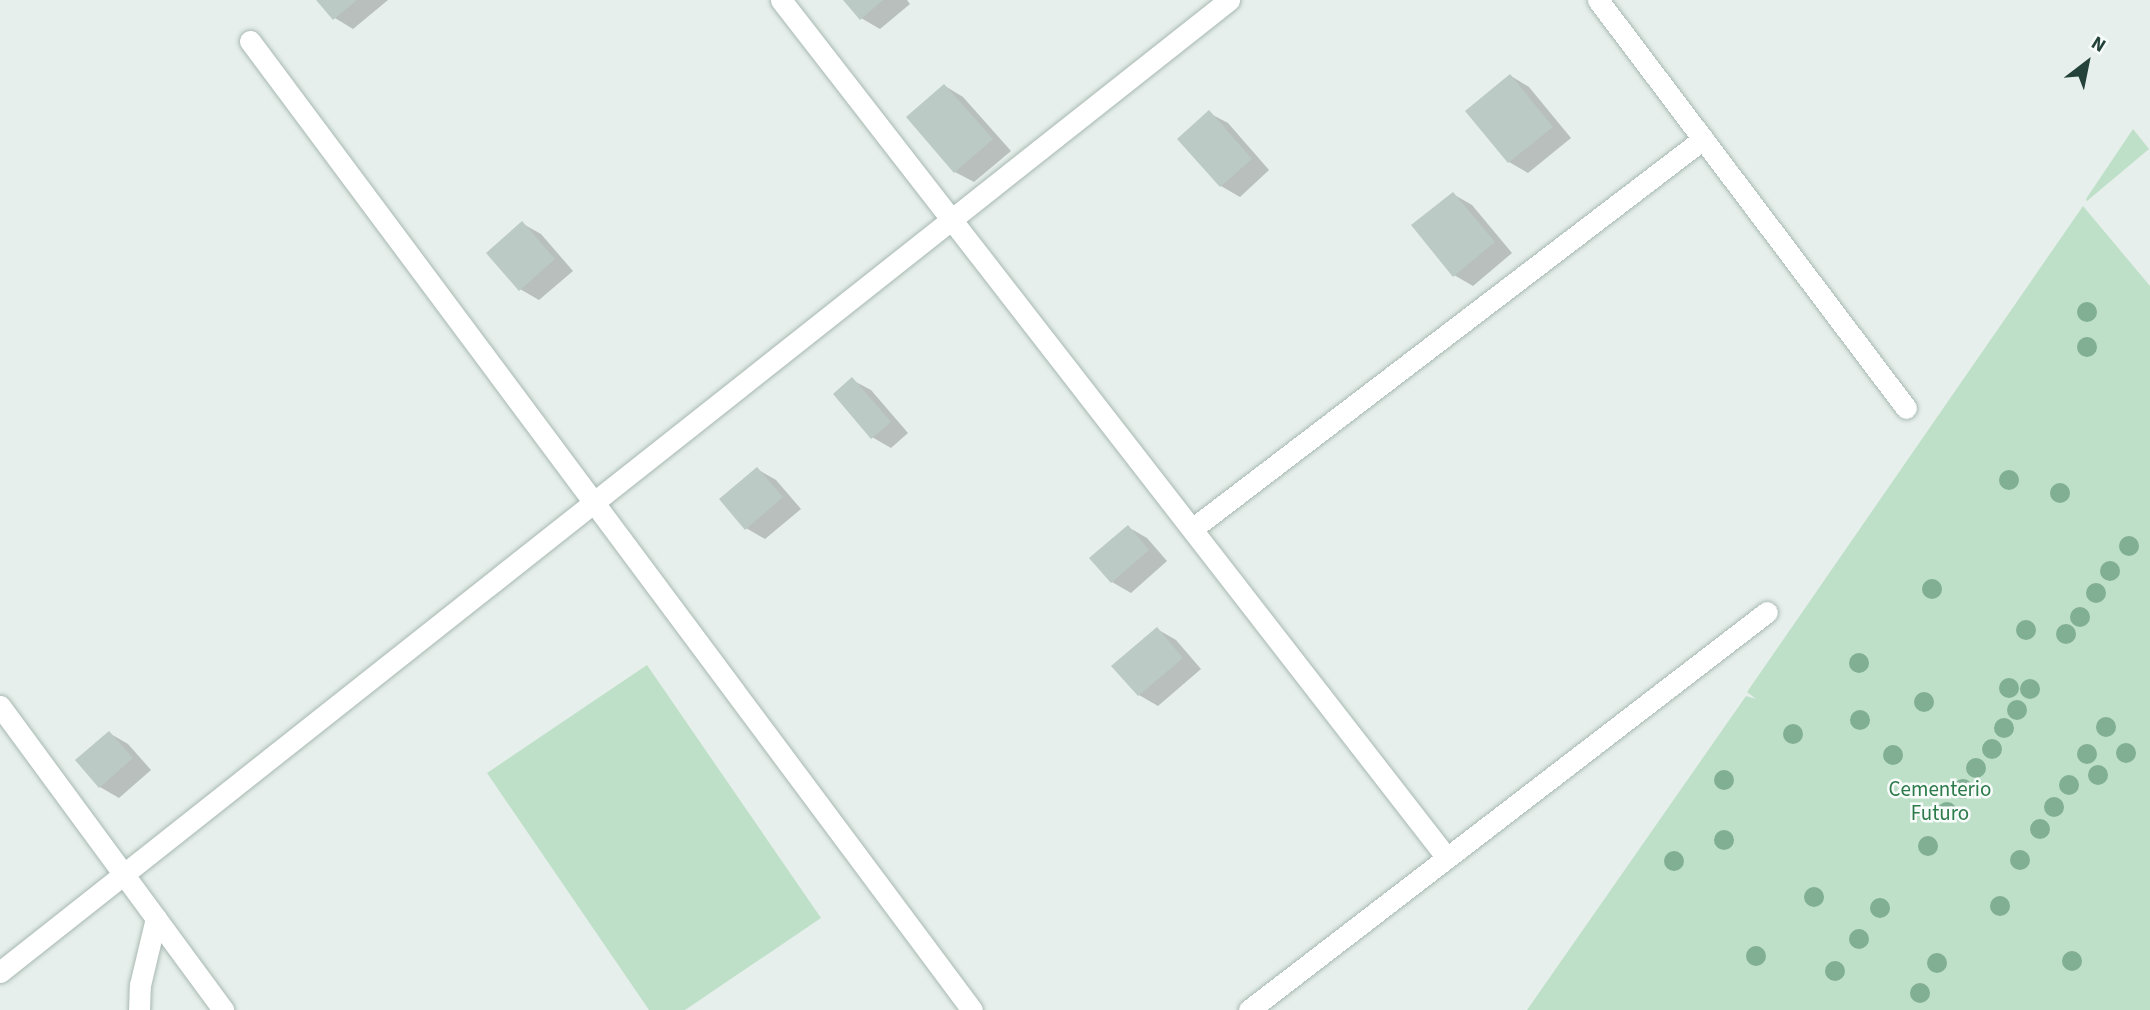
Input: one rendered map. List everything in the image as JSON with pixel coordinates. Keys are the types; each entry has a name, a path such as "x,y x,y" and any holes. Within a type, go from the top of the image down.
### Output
{"street":[{"path":"781,0 1447,858"},
{"path":"0,972 122,872 1229,0"},
{"path":"1598,0 1906,408"},
{"path":"250,41 972,1010"},
{"path":"1192,529 1703,139"},
{"path":"1249,1010 1767,612"},
{"path":"0,706 223,1010"},
{"path":"139,1010 140,985 156,918"}],"green space":[{"path":"2133,129 2149,149 2087,201 2086,199"},
{"name":"Cementerio Futuro","path":"2083,206 2150,286 2150,1010 1527,1010 1746,696 1756,699 1747,692"},
{"path":"647,665 821,918 685,1010 649,1010 487,773"}],"building":[{"path":"316,0 357,0 333,20"},
{"path":"843,0 883,0 860,20"},
{"path":"1510,74 1553,127 1508,163 1465,111"},
{"path":"944,84 993,139 954,173 906,117"},
{"path":"1209,110 1252,159 1220,187 1177,139"},
{"path":"1453,192 1495,242 1453,277 1411,225"},
{"path":"522,221 555,259 519,291 486,253"},
{"path":"852,377 891,422 871,439 833,394"},
{"path":"757,467 783,497 745,530 719,499"},
{"path":"1128,525 1149,550 1111,583 1089,558"},
{"path":"1157,627 1183,658 1138,696 1111,666"},
{"path":"109,731 133,758 99,788 75,760"}]}
